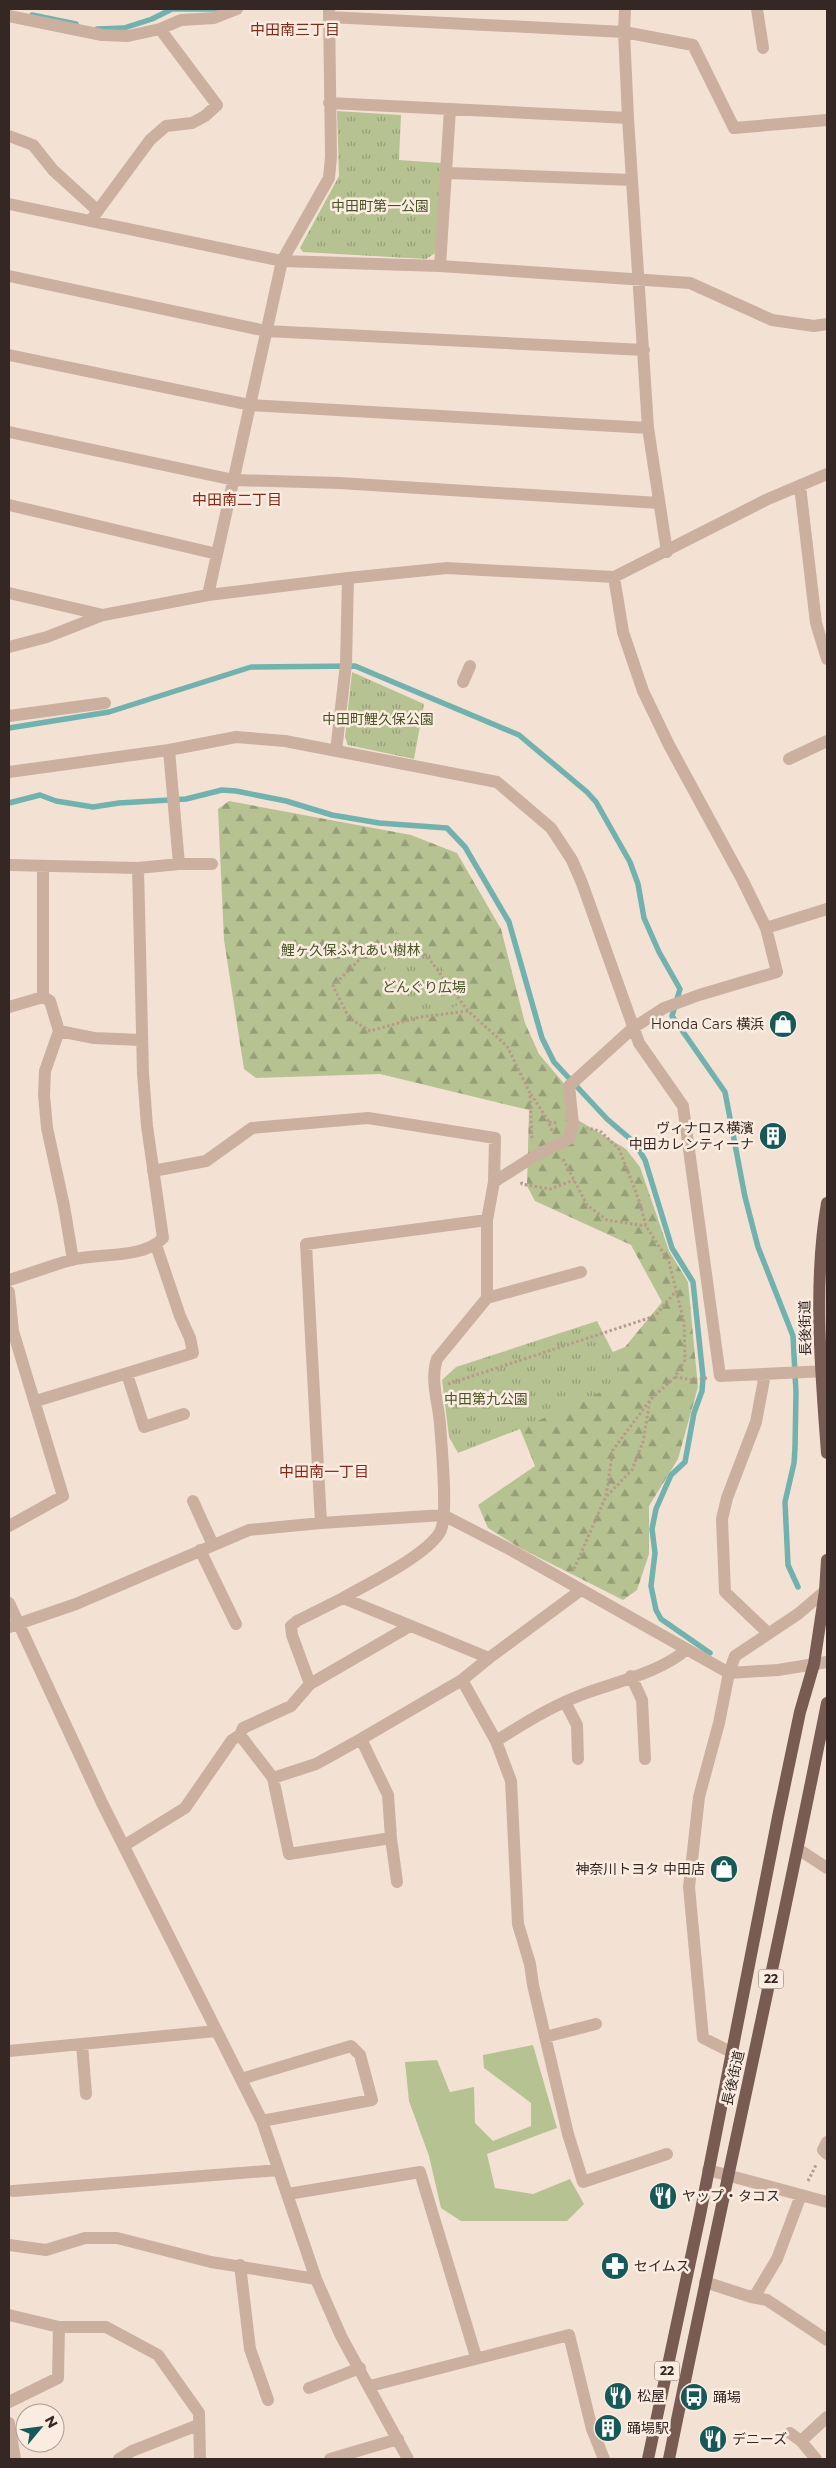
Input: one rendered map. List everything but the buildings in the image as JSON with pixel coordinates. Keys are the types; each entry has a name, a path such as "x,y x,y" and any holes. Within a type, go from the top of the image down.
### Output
{"main road":[{"name":"長後街道","path":"827,1203 820,1287 827,1453"},
{"name":"22","path":"648,2459 800,1712 814,1664 825,1591 827,1560"},
{"name":"長後街道","path":"669,2459 827,1703"}],"street":[{"path":"9,16 102,35 128,36 160,29 181,20 214,18 238,9"},
{"path":"625,9 624,32 628,118 648,428 667,552"},
{"path":"757,9 763,48"},
{"path":"208,595 282,261 329,178 331,157 329,13 624,32 693,45 734,128 827,120"},
{"path":"94,216 150,140 166,126 192,123 205,116 217,105 160,29"},
{"path":"329,103 628,118"},
{"path":"440,266 448,173 450,109"},
{"path":"9,136 33,145 94,216"},
{"path":"448,173 632,180"},
{"path":"9,204 94,216 282,261 440,266 690,283 772,320 814,326 827,324"},
{"path":"9,276 266,331 644,350"},
{"path":"9,355 250,405 648,428"},
{"path":"9,432 234,480 300,481 659,503"},
{"path":"9,646 47,637 103,615 208,595 348,578 447,568 614,577 667,552 734,516 827,474"},
{"path":"800,486 816,623 827,659"},
{"path":"9,505 217,554"},
{"path":"494,1182 533,1157 569,1139 573,1124 572,1082 633,1028 664,1008 679,1001 776,972 766,928 643,691 623,632 614,577"},
{"path":"336,751 346,664 348,578"},
{"path":"9,593 103,615"},
{"path":"463,682 470,666"},
{"path":"9,716 105,703"},
{"path":"9,772 169,750 236,737 285,741 497,782 552,828 572,860 639,1042 683,1106 720,1376 824,1371"},
{"path":"789,758 827,741"},
{"path":"169,750 179,864"},
{"path":"9,865 138,868 179,864 212,864"},
{"path":"43,867 43,997"},
{"path":"9,1280 73,1260 123,1254 156,1245 163,1238 147,1126 141,1040 138,868"},
{"path":"766,928 827,909"},
{"path":"9,1006 43,997 50,1001 59,1031 45,1071 44,1095 47,1128 64,1206 73,1260"},
{"path":"59,1031 94,1038 141,1040"},
{"path":"153,1170 206,1161 252,1128 368,1118 495,1138 494,1182 487,1220 487,1298"},
{"path":"322,1523 306,1244 487,1220"},
{"path":"36,1401 193,1353 190,1338 180,1316 156,1245"},
{"path":"310,1684 292,1635 291,1626 412,1558 432,1542 440,1531 443,1515 441,1441 433,1370 437,1359 487,1298 581,1272"},
{"path":"9,1292 11,1333 36,1401 63,1496 9,1526"},
{"path":"127,1374 144,1427 184,1414"},
{"path":"765,1374 756,1422 727,1498 722,1519 725,1592 768,1634"},
{"path":"193,1501 213,1545"},
{"path":"14,1626 76,1604 249,1530 443,1515 649,1626 686,1650 729,1673 778,1670 827,1662"},
{"path":"200,1550 236,1624"},
{"path":"273,1778 316,1764 462,1680 581,1590"},
{"path":"731,2052 703,2038 689,1887 698,1797 719,1723 729,1673 735,1656 798,1614 825,1591"},
{"path":"343,1598 489,1658"},
{"path":"9,1603 14,1626 102,1803 125,1844 262,2121 316,2279 341,2336 370,2386 408,2459"},
{"path":"125,1844 185,1808 232,1740 240,1735 243,1728 291,1706 310,1684 410,1626"},
{"path":"496,1741 534,1717 565,1702 672,1661 686,1650"},
{"path":"631,1676 642,1700 645,1759"},
{"path":"462,1680 496,1741 511,1781 518,1924 530,1964 544,2037 568,2134 583,2182 666,2154"},
{"path":"565,1702 577,1725 578,1759"},
{"path":"240,1735 273,1778 289,1854 391,1838"},
{"path":"361,1739 388,1795 397,1882"},
{"path":"798,1849 827,1868"},
{"path":"544,2037 596,2024"},
{"path":"9,2051 216,2031"},
{"path":"82,2044 86,2094"},
{"path":"242,2079 351,2046 360,2055 372,2100 262,2121"},
{"path":"13,2191 279,2170"},
{"path":"708,2170 827,2202"},
{"path":"288,2194 420,2172 476,2357"},
{"path":"750,2297 756,2294 777,2259 801,2195"},
{"path":"9,2245 46,2250 85,2238 117,2238 211,2262 240,2265 316,2279"},
{"path":"240,2265 250,2349 268,2400"},
{"path":"705,2282 750,2297 767,2300 827,2340"},
{"path":"9,2315 60,2327 106,2327 158,2354 198,2413 200,2459"},
{"path":"9,2402 58,2378 60,2327"},
{"path":"370,2386 476,2357 569,2335 592,2429 604,2459"},
{"path":"309,2388 360,2368"},
{"path":"801,2441 827,2418"},
{"path":"9,2423 15,2459"},
{"path":"119,2459 132,2451 198,2425"},
{"path":"790,2433 801,2441 816,2459"},
{"path":"330,2459 398,2439"}],"path":[{"path":"468,1011 420,1017 370,1031 349,1018 333,986 364,955 397,941 427,956 468,1011 507,1046 530,1093 533,1157"},
{"path":"568,1583 606,1496 613,1450 651,1400 675,1377 685,1360 684,1322 677,1290 668,1262 646,1226 639,1200 618,1149 600,1131 573,1124"},
{"path":"518,1167 522,1184 550,1189 574,1180 587,1205 607,1220 646,1226"},
{"path":"435,1388 655,1316 677,1290"},
{"path":"675,1377 693,1380 709,1378"},
{"path":"606,1496 632,1470 644,1442 651,1400"},
{"path":"801,2195 826,2149"}],"green space":[{"name":"中田町第一公園","path":"337,111 401,115 399,160 441,163 437,252 426,259 303,252 300,248 339,176"},
{"name":"中田町鯉久保公園","path":"352,672 424,704 414,759 348,745 345,737"},
{"name":"鯉ヶ久保ふれあい樹林","path":"229,801 411,835 457,853 501,929 525,1023 539,1054 567,1087 573,1117 626,1149 640,1167 669,1251 688,1282 698,1387 678,1459 649,1506 649,1554 637,1590 623,1600 520,1548 488,1528 478,1505 535,1466 520,1429 572,1369 625,1347 662,1302 631,1245 535,1201 527,1186 529,1110 380,1074 256,1078 244,1069 224,940 218,809"},
{"name":"どんぐり広場","path":"395,931 429,951 467,1001 414,1025 379,960"},
{"name":"中田第九公園","path":"597,1321 627,1380 520,1429 458,1453 449,1437 442,1380 456,1367"},
{"path":"533,2045 557,2128 487,2154 495,2188 533,2194 570,2179 584,2204 567,2221 461,2221 441,2208 429,2156 409,2101 405,2062 437,2060 450,2092 474,2087 475,2123 493,2141 531,2126 531,2103 484,2068 483,2055"}],"waterway":[{"path":"97,29 124,28 152,19 172,9 221,9"},
{"path":"32,15 76,24"},
{"path":"9,728 109,712 251,667 355,666 519,735 587,792 596,802 630,862 638,884 644,918 659,952 680,989 672,1016 725,1092 745,1197 758,1247 793,1336 796,1392 795,1448 794,1463 785,1502 788,1565 798,1587"},
{"path":"9,803 40,795 56,801 93,807 119,803 186,799 222,790 236,791 286,801 332,815 379,823 447,828 465,847 509,922 542,1038 554,1062 607,1119 635,1143 645,1160 672,1248 693,1282 703,1377 702,1391 694,1413 685,1462 671,1475 656,1509 652,1529 655,1553 651,1586 656,1610 661,1619 710,1653"}],"place":[{"name":"Honda Cars 横浜","path":"783,1024"},
{"name":"ヴィナロス横濱 中田カレンティーナ","path":"773,1136"},
{"name":"神奈川トヨタ 中田店","path":"724,1869"},
{"name":"ヤップ・タコス","path":"663,2196"},
{"name":"セイムス","path":"615,2266"},
{"name":"松屋","path":"618,2396"},
{"name":"踊場","path":"694,2397"},
{"name":"踊場駅","path":"608,2428"},
{"name":"デニーズ","path":"713,2439"}],"district":[{"name":"中田南三丁目","path":"295,30"},
{"name":"中田南二丁目","path":"237,500"},
{"name":"中田南一丁目","path":"324,1472"}]}
